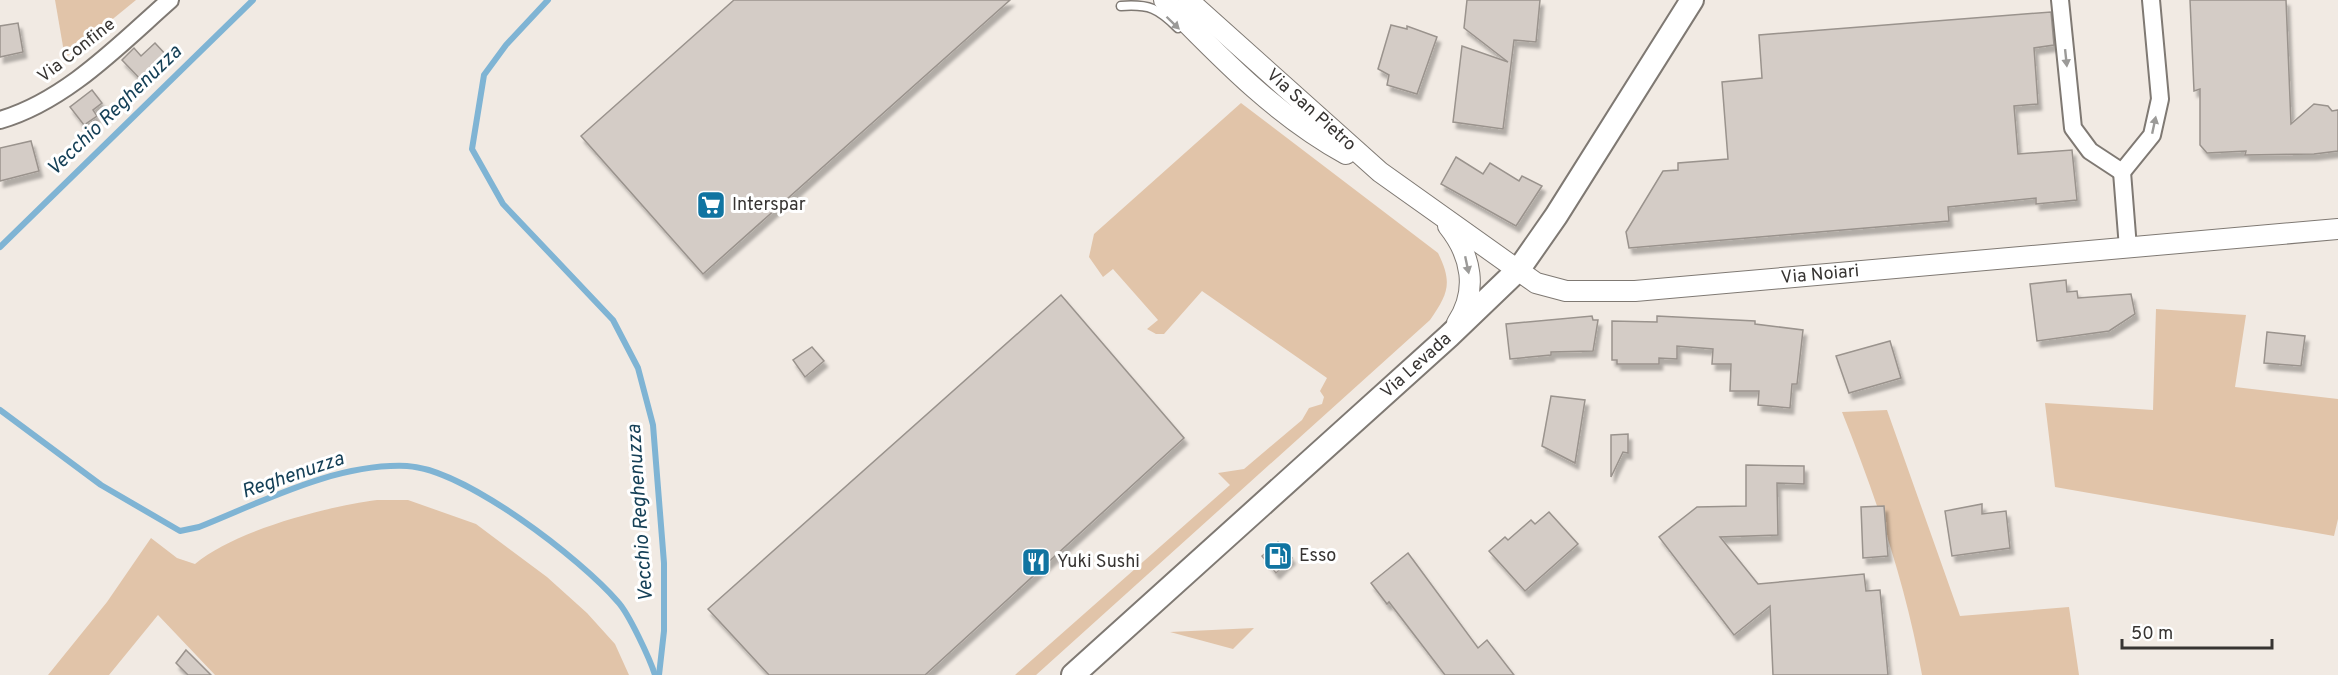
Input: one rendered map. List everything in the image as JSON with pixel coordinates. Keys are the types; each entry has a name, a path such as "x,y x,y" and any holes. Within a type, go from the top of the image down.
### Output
{"main road":[{"name":"Via Levada","path":"1073,675 1449,336 1519,269 1556,216 1692,0"}],"street":[{"name":"Via Confine","path":"0,120 47,100 98,62 171,0"},
{"path":"1164,0 1246,84 1321,140 1380,172"},
{"name":"Via San Pietro","path":"1188,0 1380,172 1519,269"},
{"path":"2060,0 2073,128 2090,151 2122,172"},
{"path":"2128,248 2122,172 2152,135 2160,99 2151,0"},
{"name":"Via San Pietro","path":"1439,215 1464,250 1471,290 1468,307 1449,336"},
{"name":"Via Noiari","path":"1519,269 1536,283 1566,291 1594,293 2338,229"}],"lane":[{"path":"1178,0 1225,43 1240,48"},
{"path":"1124,3 1142,4 1161,12 1232,80 1246,84"}],"shaded area":[{"path":"55,0 136,0 65,58"},
{"path":"1241,103 1438,253 1446,272 1447,281 1441,303 1430,320 1036,675 1015,675 1230,485 1218,473 1244,469 1302,420 1309,408 1322,404 1324,397 1320,391 1327,378 1202,291 1164,334 1156,334 1147,329 1158,320 1113,269 1103,277 1089,257 1094,234"},
{"path":"2156,309 2246,315 2235,387 2338,399 2338,519 2334,536 2055,487 2045,403 2153,410"},
{"path":"1887,410 1960,616 2069,607 2079,675 1922,675 1908,608 1889,542 1842,412"},
{"path":"377,500 408,500 476,524 547,577 587,613 615,644 629,675 215,675 158,615 109,675 48,675 107,602 151,538 177,558 195,564 233,541 282,522 332,508"},
{"path":"1254,628 1233,649 1170,632"}],"building":[{"name":"Interspar","path":"734,0 1010,0 703,274 581,136"},
{"path":"1467,0 1540,0 1536,42 1514,40 1503,129 1453,122 1462,46 1508,62 1464,28"},
{"path":"2190,0 2286,0 2291,124 2314,104 2328,106 2332,111 2338,110 2338,151 2314,154 2245,155 2246,151 2207,153 2200,145 2200,89 2194,91"},
{"path":"2051,12 2054,45 2034,48 2038,104 2014,106 2018,154 2072,150 2077,200 2036,204 2036,198 1948,207 1949,221 1629,248 1626,232 1663,171 1678,170 1678,163 1728,159 1722,82 1762,78 1759,35"},
{"path":"18,23 23,52 0,57 0,26"},
{"path":"1391,25 1407,29 1407,26 1437,37 1417,94 1387,85 1389,75 1378,69"},
{"path":"155,43 167,56 142,81 122,60 134,48 141,56"},
{"path":"92,90 102,103 93,110 97,116 84,125 70,107"},
{"path":"31,141 39,171 0,181 0,148"},
{"path":"1456,157 1483,174 1490,163 1519,181 1522,176 1542,186 1516,226 1441,184"},
{"path":"2066,280 2067,292 2077,291 2078,298 2131,294 2135,314 2109,331 2037,341 2030,284"},
{"path":"1061,295 1184,438 925,675 769,675 708,609"},
{"path":"1592,316 1593,320 1598,320 1593,351 1551,352 1551,355 1510,359 1506,324"},
{"path":"1657,316 1755,321 1755,324 1803,330 1797,384 1792,384 1790,408 1758,405 1759,391 1730,391 1731,364 1712,364 1713,349 1677,346 1677,359 1659,358 1659,364 1617,364 1617,360 1612,360 1612,321 1657,322"},
{"path":"2267,332 2305,336 2301,366 2264,363"},
{"path":"1890,341 1901,378 1849,393 1836,356"},
{"path":"812,347 824,361 805,377 793,360"},
{"path":"1551,396 1585,400 1575,463 1542,446"},
{"path":"1628,434 1628,453 1623,452 1611,477 1611,435"},
{"path":"1746,465 1804,466 1804,484 1777,483 1778,535 1720,537 1758,584 1864,574 1866,591 1880,590 1888,675 1773,675 1770,606 1734,635 1659,537 1697,507 1746,506"},
{"path":"1982,504 1982,514 2006,511 2010,548 1952,556 1945,511"},
{"path":"1884,506 1888,556 1863,558 1861,507"},
{"path":"1549,512 1578,544 1525,591 1489,551 1505,537 1508,540 1531,520 1535,524"},
{"path":"1278,542 1292,558 1276,573 1262,556"},
{"path":"1408,553 1478,648 1487,640 1514,675 1445,675 1389,602 1387,604 1371,583"},
{"path":"186,650 211,675 188,675 176,663"}],"waterway":[{"name":"Vecchio Reghenuzza","path":"0,247 253,0"},
{"name":"Vecchio Reghenuzza","path":"548,0 506,45 484,75 472,149 503,204 613,320 638,368 653,425 664,563 664,631 659,675"},
{"name":"Reghenuzza","path":"0,410 101,485 180,531 199,527 275,495 327,477 354,471 407,466 431,471 459,482 520,519 578,563 601,584 628,616 655,675"}],"place":[{"name":"Interspar","path":"711,205"},
{"name":"Esso","path":"1278,556"},
{"name":"Yuki Sushi","path":"1036,562"}]}
